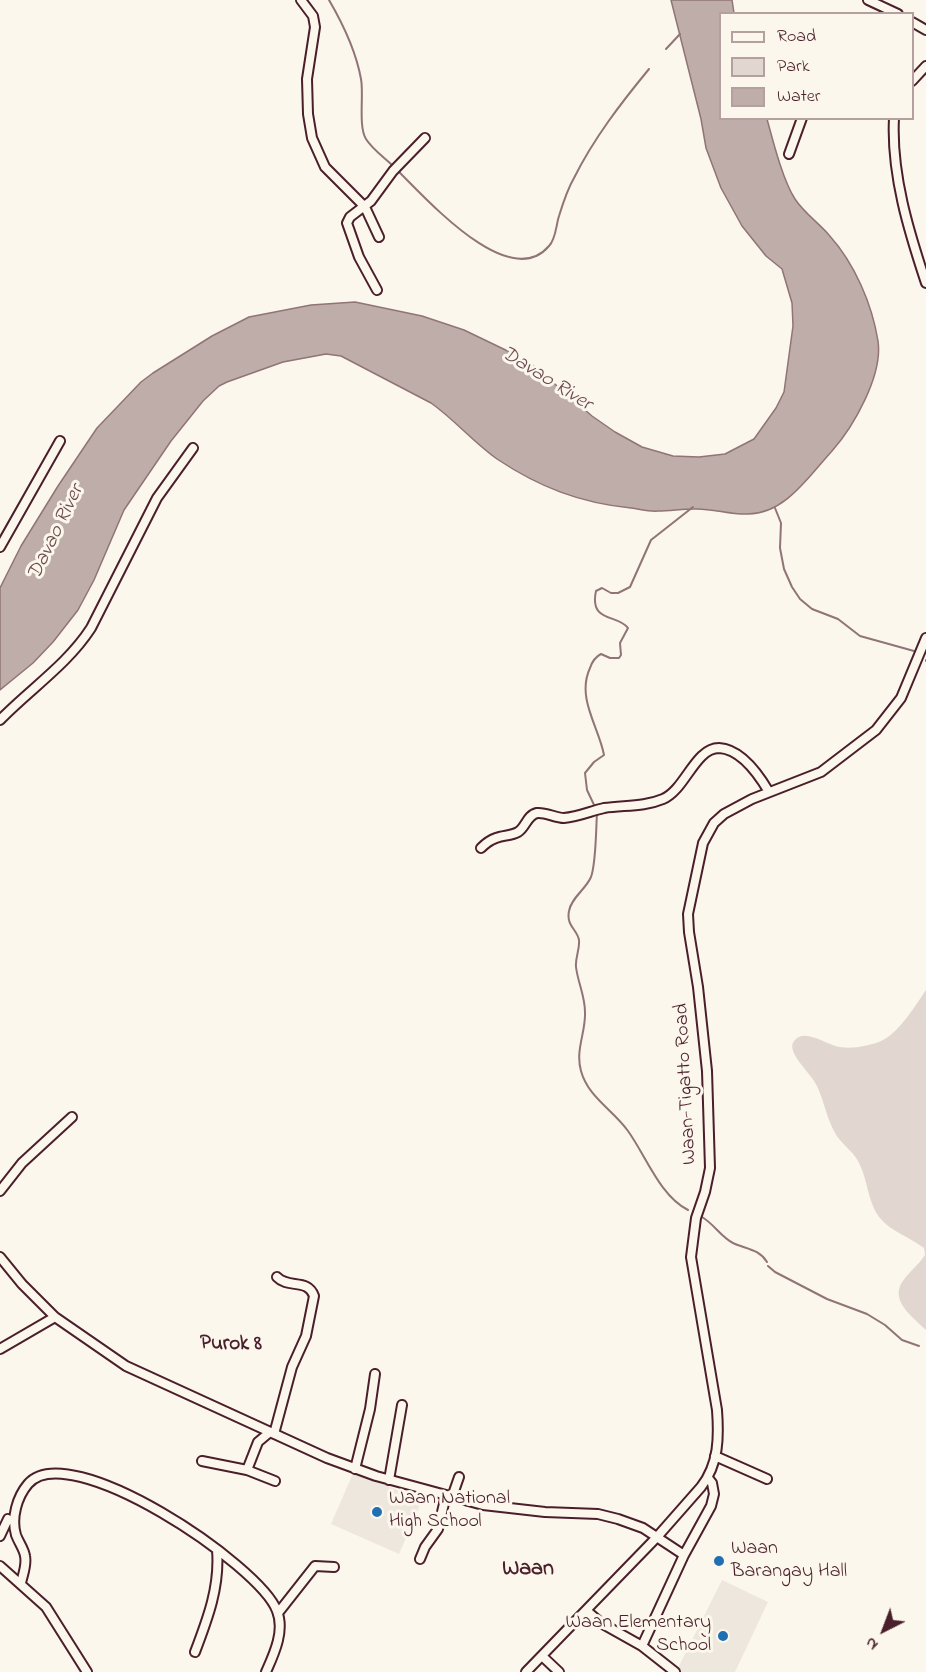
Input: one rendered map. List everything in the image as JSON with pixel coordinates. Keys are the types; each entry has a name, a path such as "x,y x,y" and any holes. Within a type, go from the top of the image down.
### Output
{"street":[{"path":"301,0 313,16 315,27 307,79 308,114 312,138 325,167 365,207 380,237"},
{"path":"868,0 894,12"},
{"path":"914,79 926,66"},
{"path":"789,154 801,120"},
{"path":"894,120 895,146 903,201 915,253 926,283"},
{"path":"376,290 358,257 346,223 350,217 365,207 393,171 425,138"},
{"path":"0,547 60,441"},
{"path":"0,720 81,644 157,498 193,448"},
{"name":"Waan-Tigatto Road","path":"526,1672 657,1537 708,1478 715,1456 719,1435 717,1410 691,1257 696,1218 710,1168 710,1142 707,1071 688,914 700,854 707,833 724,814 769,792 820,772 876,730 901,698 926,638"},
{"path":"481,848 493,838 521,830 531,816 537,813 561,818 572,817 605,808 645,805 662,800 677,789 699,758 716,748 728,750 749,765 769,792"},
{"path":"0,1191 30,1156 72,1117"},
{"path":"0,1257 22,1284 55,1317 126,1366 272,1433 355,1469 483,1505 598,1514 631,1522 684,1556"},
{"path":"247,1470 258,1442 272,1433 292,1367 306,1336 314,1296 305,1285 284,1282 277,1277"},
{"path":"0,1349 55,1317"},
{"path":"355,1469 368,1420 375,1374"},
{"path":"389,1480 402,1405"},
{"path":"715,1456 767,1479"},
{"path":"202,1461 247,1470 275,1481"},
{"path":"21,1583 26,1558 15,1533 14,1521 17,1504 27,1485 35,1478 44,1475 70,1476 120,1490 171,1518 218,1550 264,1591 278,1613 279,1638 266,1672"},
{"path":"420,1559 424,1547 438,1529 449,1496 459,1477"},
{"path":"642,1646 713,1500 714,1489 708,1478"},
{"path":"0,1536 8,1519"},
{"path":"195,1652 215,1593 218,1576 218,1550"},
{"path":"0,1566 46,1607 87,1672"},
{"path":"278,1613 315,1566 334,1567"},
{"path":"586,1611 601,1623 642,1646 675,1672"},
{"path":"542,1656 559,1672"}],"shaded area":[{"name":"Waan National High School","path":"354,1471 422,1501 399,1554 331,1524"},
{"name":"Waan Elementary School","path":"722,1580 768,1602 735,1672 678,1672 677,1670"}],"green space":[{"path":"926,990 926,1330 906,1311 899,1293 902,1282 925,1255 924,1248 889,1227 879,1217 872,1204 858,1161 835,1133 817,1086 796,1057 792,1046 794,1041 804,1036 845,1048 861,1047 881,1041 900,1026"}],"water":[{"name":"Davao River","path":"671,0 732,0 734,12 719,12 719,120 767,120 786,182 799,204 829,235 847,259 867,299 875,327 878,341 876,369 858,414 832,451 785,501 761,512 734,514 701,509 651,511 612,506 577,498 528,478 513,469 488,452 431,403 341,356 326,354 283,362 227,382 219,386 203,401 171,441 124,510 94,580 78,610 33,663 0,690 0,588 21,546 58,486 97,428 141,382 212,336 249,317 311,305 355,302 422,316 464,330 516,355 534,366 592,416 642,447 673,456 699,457 725,454 754,439 776,408 784,392 793,326 792,303 782,269 766,256 742,226 721,188 706,148 701,119"}],"waterway":[{"path":"329,0 348,38 359,69 362,86 362,119 366,139 393,166"},
{"path":"666,49 680,34"},
{"path":"398,171 428,201 469,236 491,250 512,258 532,257 551,243 565,197 582,163 608,121 649,69"},
{"path":"595,807 587,790 585,773 604,755 587,701 586,679 595,658 599,655 619,658 620,643 628,628 600,613 595,601 596,591 602,588 611,593 618,593 630,587 651,540 693,507"},
{"path":"775,508 781,523 780,548 784,569 800,599 812,609 838,619 860,636 914,651"},
{"path":"597,813 593,871 589,881 570,906 568,916 579,940 576,967 585,1006 579,1063 589,1088 628,1131 654,1175 669,1195 688,1210"},
{"path":"702,1217 733,1243 756,1252 767,1262"},
{"path":"768,1266 775,1272 827,1299 867,1314 885,1325 902,1340 919,1346"}],"place":[{"name":"Waan National High School","path":"377,1512"},
{"name":"Waan Barangay Hall","path":"719,1561"},
{"name":"Waan Elementary School","path":"723,1636"}],"district":[{"name":"Purok 8","path":"231,1346"},
{"name":"Waan","path":"528,1570"}]}
